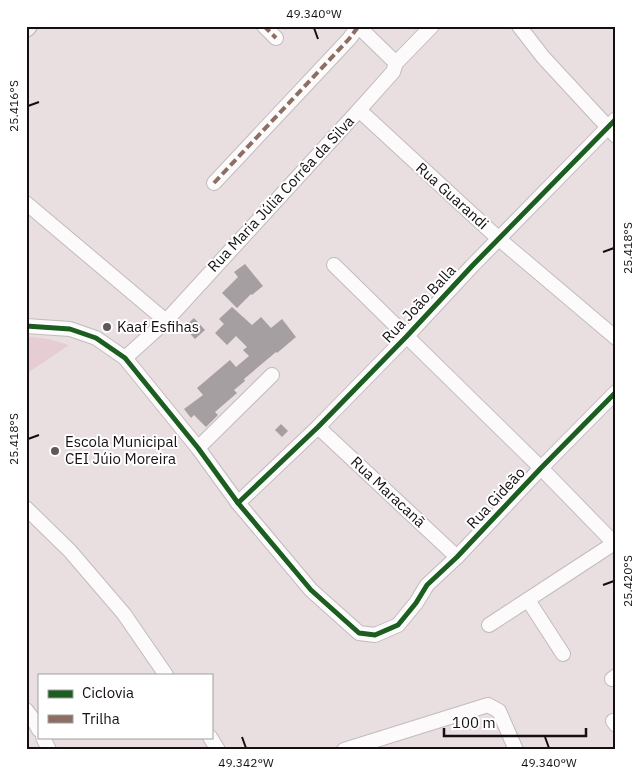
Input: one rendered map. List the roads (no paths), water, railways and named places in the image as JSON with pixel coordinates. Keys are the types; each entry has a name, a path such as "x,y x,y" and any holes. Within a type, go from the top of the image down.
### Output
{"street":[{"path":"264,26 276,38"},
{"path":"214,183 349,39 358,26 396,63"},
{"name":"Rua Maria Júlia Corrêa da Silva","path":"125,358 166,321 359,110 393,72 396,63 432,26"},
{"path":"518,26 543,57 613,127"},
{"name":"Rua Guarandi","path":"359,110 499,238 616,338"},
{"name":"Rua João Balla","path":"238,503 318,427 499,238 613,127"},
{"path":"26,203 166,321"},
{"path":"334,265 615,543 489,625"},
{"path":"26,326 70,329 96,338 125,358 198,448 238,503"},
{"path":"198,448 272,375"},
{"name":"Rua Gideão","path":"238,503 311,590 359,632 375,635 398,625 416,603 427,585 457,557 616,392"},
{"name":"Rua Maracanã","path":"318,427 457,557"},
{"path":"26,508 70,551 124,614 165,674"},
{"path":"528,600 563,654"},
{"path":"344,750 488,705 499,711 516,750"},
{"path":"26,710 38,728"},
{"path":"43,738 49,750"},
{"path":"211,738 218,750"}],"place":[{"name":"Kaaf Esfihas","path":"107,327"},
{"name":"Escola Municipal CEI Júio Moreira","path":"55,451"}]}
